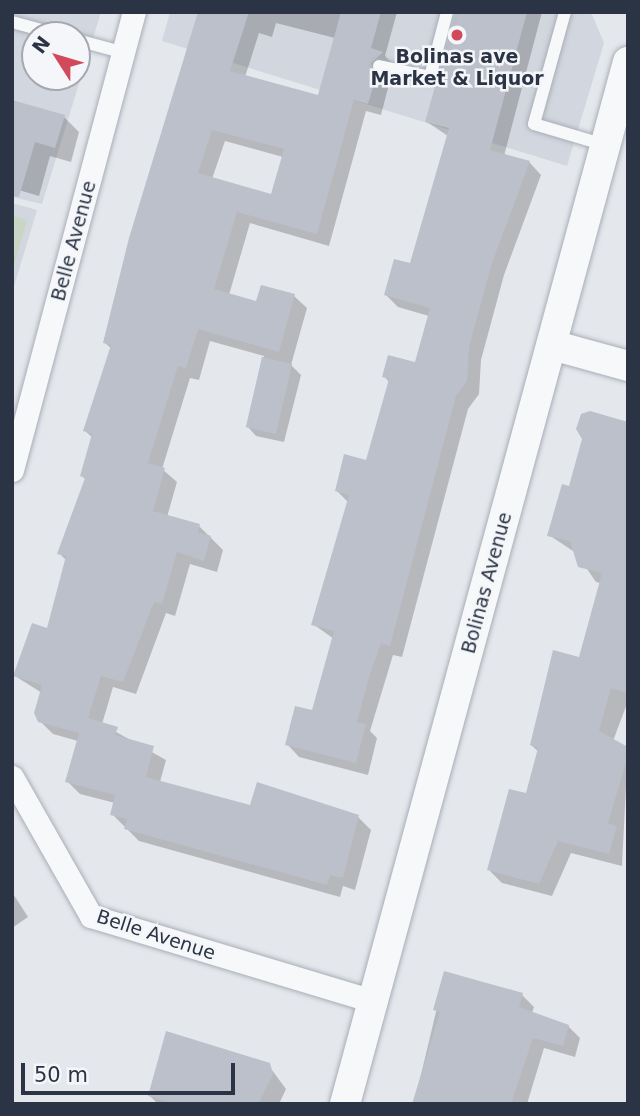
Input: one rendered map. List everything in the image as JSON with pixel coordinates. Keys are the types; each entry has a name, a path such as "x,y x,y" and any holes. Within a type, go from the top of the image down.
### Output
{"street":[{"name":"Belle Avenue","path":"12,470 134,12"},
{"name":"Bolinas Avenue","path":"345,1104 605,145 626,78"},
{"path":"552,345 628,366"},
{"name":"Belle Avenue","path":"12,777 90,916 373,1001"}],"lane":[{"path":"379,66 430,77 447,12"},
{"path":"565,12 534,124 605,145"},
{"path":"91,44 125,53"}],"shaded area":[{"path":"12,12 101,12 91,45 91,21 21,21 21,91 77,91 42,204 12,197"},
{"path":"170,12 591,12 604,43 567,166 162,41"},
{"path":"12,203 37,210 12,293"}],"green space":[{"path":"12,215 27,220 12,272"}],"building":[{"path":"198,12 249,12 230,71 318,95 341,12 381,12 371,48 383,52 371,64 377,74 368,104 354,100 317,234 237,212 214,289 256,301 261,285 295,294 279,352 198,329 186,368 178,366 148,463 165,468 153,511 200,524 198,532 211,536 204,561 177,552 162,604 154,602 123,682 101,676 88,718 118,727 115,735 154,746 146,777 250,805 257,782 359,815 343,878 330,875 327,885 124,829 127,819 110,815 115,795 65,782 79,733 38,722 34,713 42,685 13,676 32,623 47,628 66,556 57,554 85,478 80,476 92,434 83,431 111,345 103,343 129,238","holes":["212,130 284,149 271,194 198,173"]},
{"path":"456,12 527,12 490,150 530,161 492,263 469,347 467,381 456,396 390,646 381,643 369,677 357,722 366,724 356,763 285,745 295,706 312,710 334,631 311,625 349,495 335,491 344,454 366,460 389,379 382,377 388,355 415,362 430,308 384,295 394,259 410,263 449,128 425,122"},
{"path":"12,100 65,115 55,148 35,142 19,197 12,196"},
{"path":"262,357 292,364 276,434 246,427"},
{"path":"590,411 628,422 628,693 611,688 599,731 628,747 628,756 608,823 617,826 609,854 558,841 539,884 487,870 509,789 526,793 538,748 530,745 553,650 579,657 602,573 578,567 570,541 547,536 562,484 569,486 582,439 576,429 581,414"},
{"path":"444,971 523,993 519,1007 569,1025 563,1046 533,1038 511,1104 412,1104 440,1012 433,1010"},
{"path":"166,1031 270,1063 273,1074 258,1104 175,1104 148,1096"}],"place":[{"name":"Bolinas ave Market & Liquor","path":"457,35"}]}
